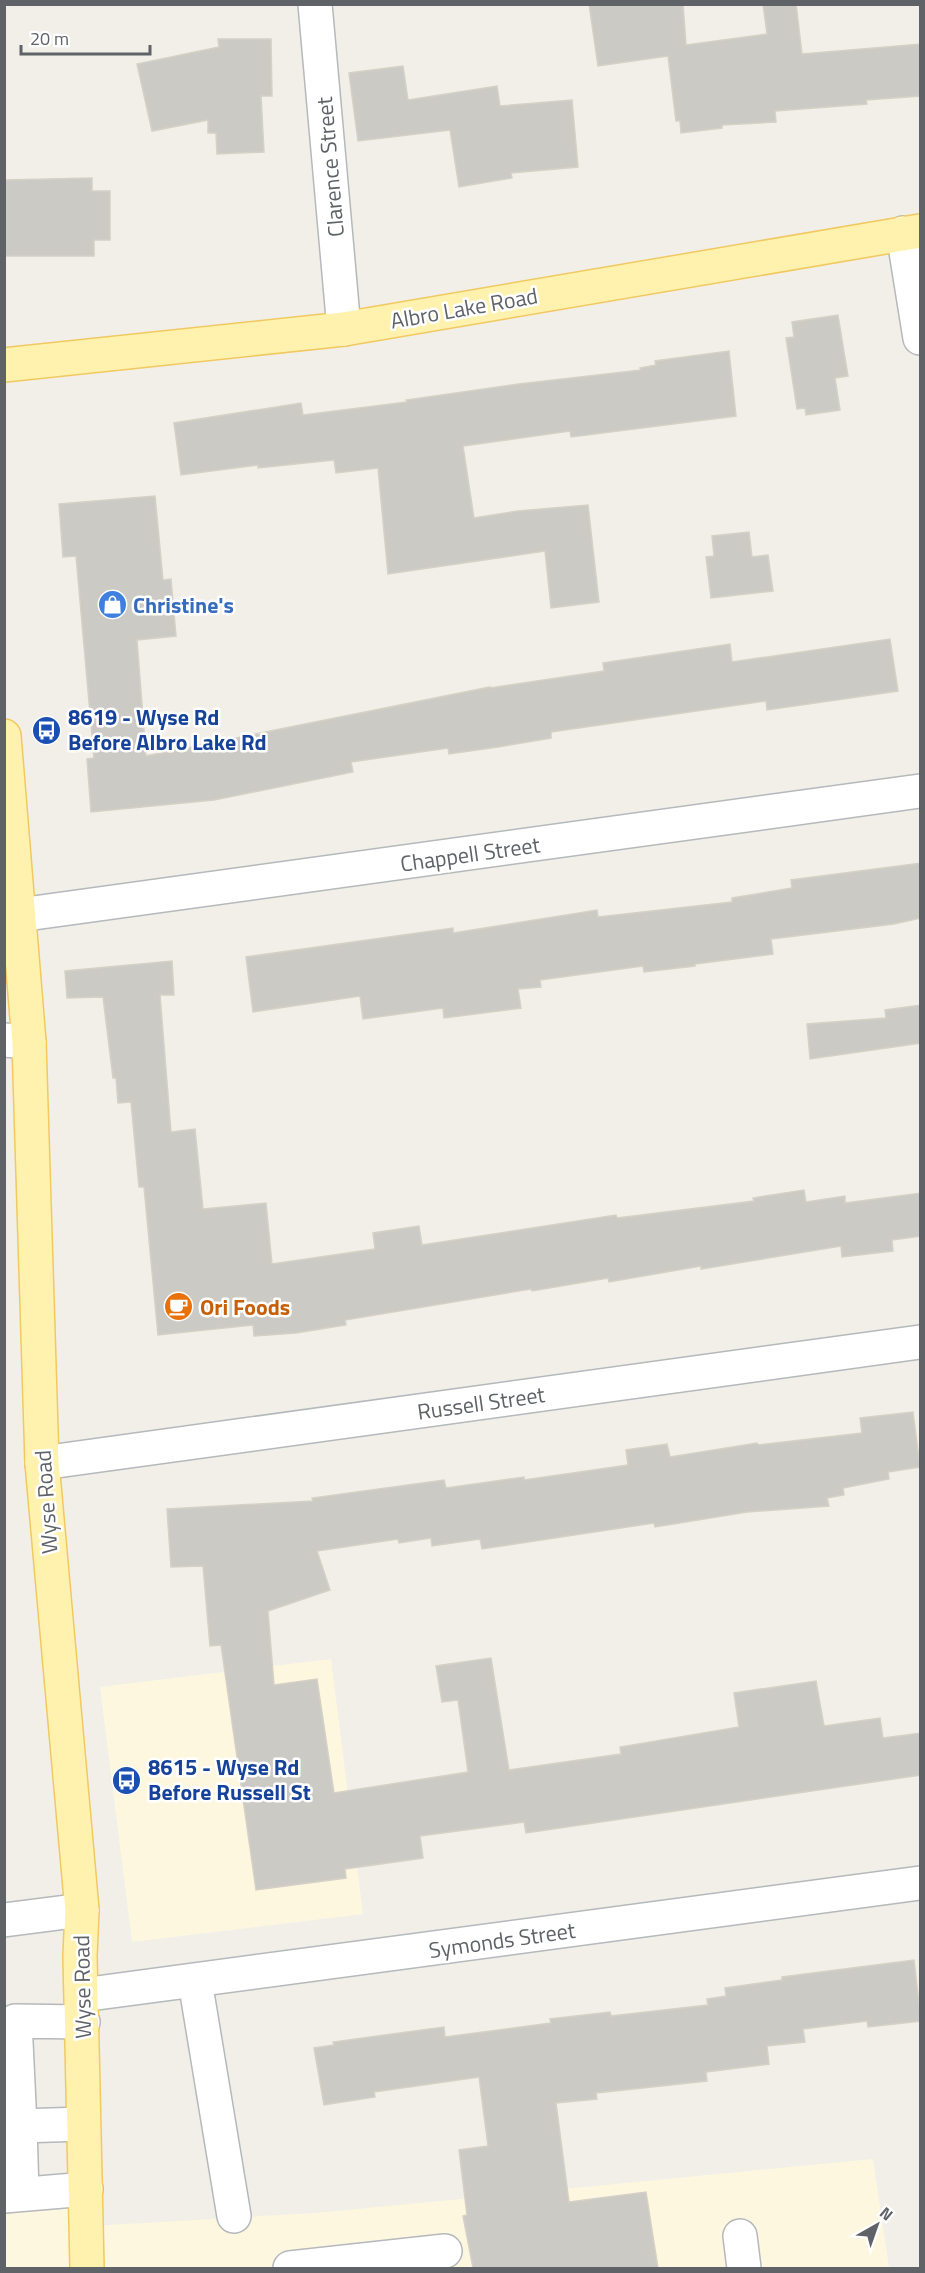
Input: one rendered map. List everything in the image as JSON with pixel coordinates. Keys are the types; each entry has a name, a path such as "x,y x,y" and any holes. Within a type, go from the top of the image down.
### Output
{"main road":[{"name":"Albro Lake Road","path":"4,364 344,329 912,232"},
{"name":"Wyse Road","path":"4,736 19,915 17,1041 42,1463 82,1910 80,1956 83,2008 87,2268"}],"street":[{"name":"Clarence Street","path":"315,4 344,329"},
{"path":"912,232 921,338"},
{"name":"Chappell Street","path":"19,915 921,791"},
{"name":"Russell Street","path":"42,1463 921,1342"},
{"name":"Symonds Street","path":"20,2126 15,2021 83,2008 195,1981 921,1883"},
{"path":"4,1920 82,1910"},
{"path":"195,1981 234,2216"},
{"path":"83,2124 20,2126 13,2195 86,2189"},
{"path":"740,2236 744,2268"},
{"path":"290,2268 445,2251"}],"shaded area":[{"path":"331,1659 363,1914 132,1942 100,1687"},
{"path":"873,2159 889,2268 5,2268 5,2162 93,2226 316,2213"}],"building":[{"path":"589,4 683,4 686,45 767,34 763,4 796,4 802,54 921,44 921,96 866,100 867,104 775,111 776,122 722,125 722,128 681,133 680,121 676,121 668,56 598,66"},
{"path":"218,39 271,39 272,96 261,96 264,152 217,154 216,133 208,133 208,120 152,131 137,64 219,47"},
{"path":"403,66 408,100 497,86 500,106 572,100 578,167 511,173 512,178 459,187 450,130 358,141 349,73"},
{"path":"92,178 92,191 110,191 110,240 94,240 94,256 4,256 4,180"},
{"path":"838,315 848,376 835,378 840,410 806,415 805,408 797,409 786,338 794,337 792,322"},
{"path":"729,351 736,416 571,437 570,431 463,446 474,518 518,511 588,505 599,602 551,608 545,551 388,574 378,468 336,473 334,460 258,468 258,465 181,475 174,423 301,403 303,415 407,402 406,400 519,384 641,370 640,368 656,365 655,361"},
{"path":"155,496 163,580 171,579 176,636 137,640 146,756 490,687 604,671 603,663 730,644 732,662 890,639 898,691 767,710 766,701 551,732 551,738 498,747 449,754 448,748 351,762 353,772 214,800 91,812 87,759 94,758 76,556 63,557 59,504"},
{"path":"749,532 752,557 768,555 773,591 711,598 706,557 714,556 712,536"},
{"path":"921,863 921,918 894,924 771,939 773,954 644,972 643,966 540,980 541,987 518,989 521,1008 444,1018 443,1008 363,1019 360,996 253,1012 246,957 453,928 453,933 597,910 598,917 732,902 732,898 792,888 791,880"},
{"path":"172,961 174,995 160,995 171,1132 195,1129 203,1209 266,1203 272,1264 375,1249 373,1233 419,1226 422,1245 616,1215 617,1218 754,1201 753,1198 804,1190 806,1202 845,1196 845,1203 921,1193 921,1236 892,1240 893,1251 842,1257 841,1246 609,1282 608,1278 345,1320 346,1325 296,1333 254,1336 253,1325 158,1335 144,1187 139,1187 131,1102 118,1103 103,997 67,998 65,971"},
{"path":"921,1005 921,1043 810,1059 807,1024 886,1018 885,1010"},
{"path":"913,1412 920,1467 888,1472 889,1479 843,1488 844,1495 827,1498 829,1506 747,1512 655,1527 654,1523 482,1549 480,1539 432,1546 431,1538 399,1543 398,1539 317,1551 330,1590 268,1611 274,1685 317,1679 334,1793 468,1772 458,1700 442,1702 436,1666 491,1658 509,1770 621,1754 620,1747 739,1727 734,1693 816,1681 824,1726 880,1718 883,1738 921,1733 921,1775 526,1833 524,1822 420,1836 423,1858 345,1869 346,1878 256,1890 221,1645 210,1646 203,1566 171,1567 167,1509 313,1501 312,1498 444,1480 446,1488 524,1477 524,1480 628,1465 626,1450 667,1444 670,1457 757,1443 758,1445 862,1433 860,1418"},
{"path":"914,1960 921,2021 868,2027 867,2021 803,2029 805,2042 767,2046 769,2064 706,2072 707,2081 596,2093 597,2099 556,2103 569,2202 646,2192 658,2268 473,2268 463,2216 467,2215 459,2150 488,2146 479,2077 374,2092 375,2097 324,2105 314,2048 334,2045 333,2042 444,2027 445,2037 551,2023 550,2019 610,2012 611,2016 708,2005 707,1999 726,1996 725,1988 782,1980 782,1977"}],"place":[{"name":"Christine's","path":"112,605"},
{"name":"8619 - Wyse Rd Before Albro Lake Rd","path":"47,730"},
{"name":"Ori Foods","path":"179,1307"},
{"name":"8615 - Wyse Rd Before Russell St","path":"127,1780"}]}
